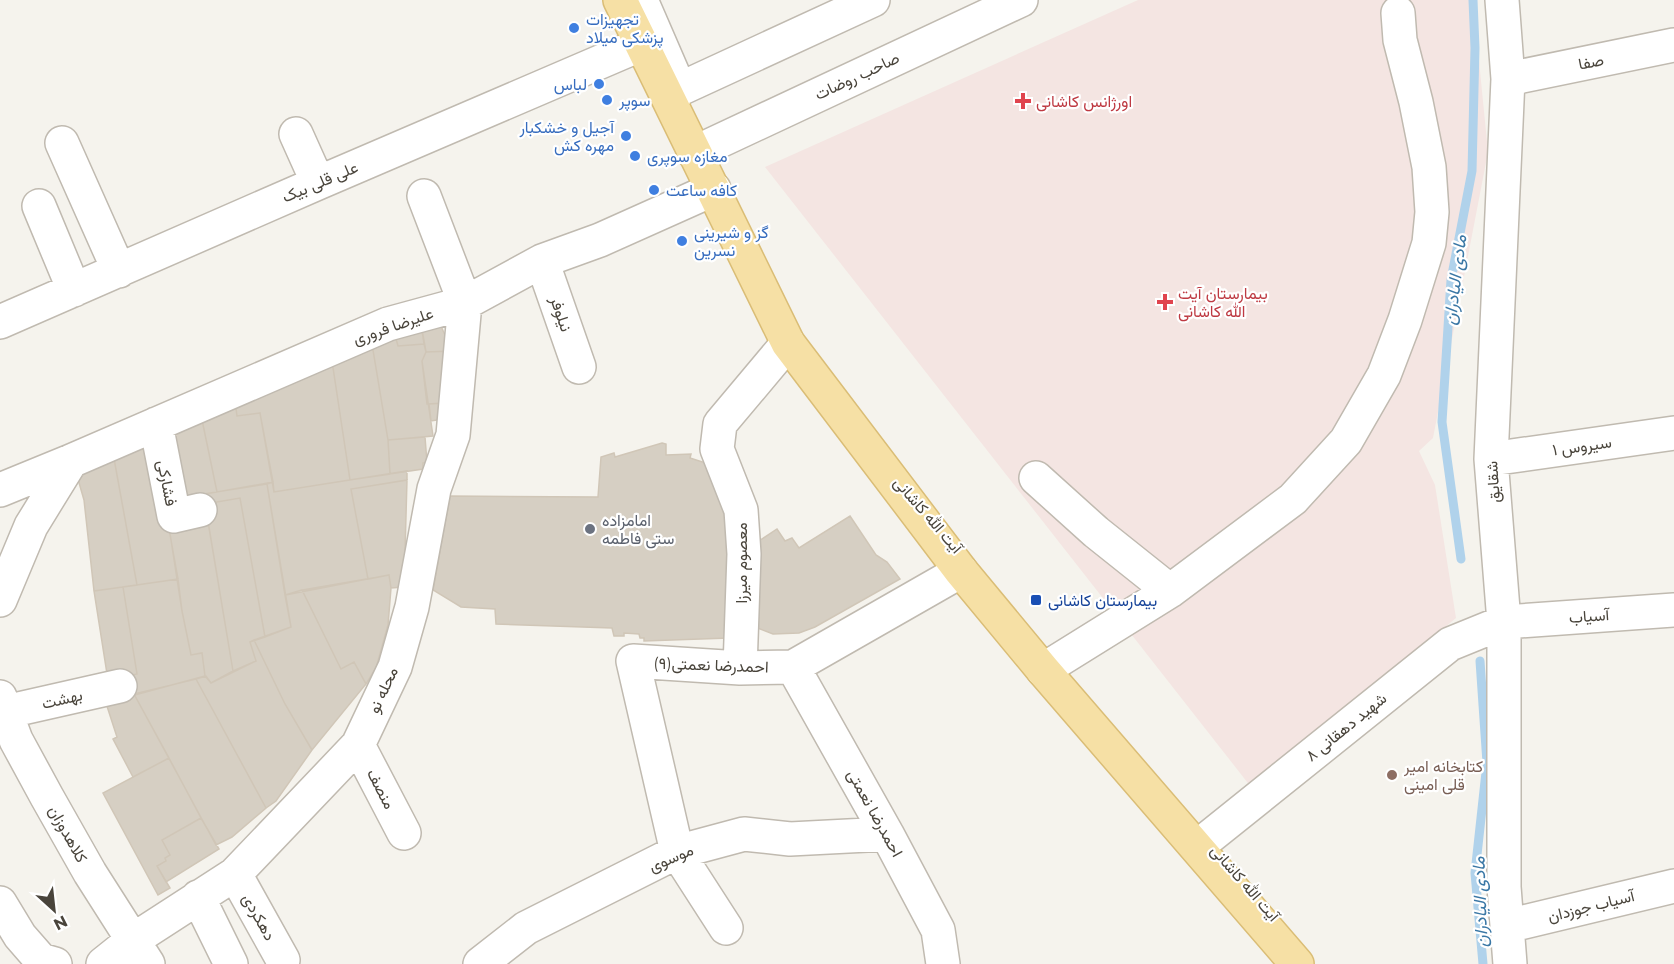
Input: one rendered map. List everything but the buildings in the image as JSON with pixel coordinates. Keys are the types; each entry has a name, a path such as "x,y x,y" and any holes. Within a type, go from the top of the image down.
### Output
{"main road":[{"name":"آیت الله کاشانی","path":"620,0 642,44 673,92 700,150 714,189 788,343 961,571 1049,666 1202,843 1297,964"}],"street":[{"name":"آیت الله کاشانی","path":"641,0 673,92"},
{"path":"673,92 873,0"},
{"name":"صاحب روضات","path":"700,150 1021,0"},
{"name":"شقایق","path":"1502,0 1508,79 1491,459 1504,622 1504,887 1510,964"},
{"path":"1049,666 1170,591 1293,499 1346,441 1384,375 1405,320 1429,243 1432,212 1429,167 1400,40 1398,13"},
{"name":"علی قلی بیک","path":"0,322 642,44"},
{"name":"صفا","path":"1508,79 1674,45"},
{"path":"296,134 318,183"},
{"path":"62,143 120,271"},
{"name":"آیت الله کاشانی","path":"700,150 798,340 881,460 1049,666"},
{"name":"علیرضا فروری","path":"0,490 388,324 465,303 542,261 600,240 714,189"},
{"path":"424,196 465,303"},
{"path":"39,206 74,290"},
{"name":"نیلوفر","path":"542,261 579,367"},
{"name":"محله نو","path":"103,964 141,952 198,897 236,874 358,744 395,667 412,607 434,489 453,435 465,303"},
{"name":"معصوم میرزا","path":"740,668 744,554 741,510 717,449 720,424 788,343"},
{"name":"فشارکی","path":"156,424 174,516 200,510"},
{"name":"سیروس ۱","path":"1491,459 1674,433"},
{"path":"0,600 31,526 71,461"},
{"path":"1036,478 1096,532 1170,591"},
{"name":"احمدرضا نعمتی(۹)","path":"677,852 633,661 740,668 793,667 961,571"},
{"name":"آسیاب","path":"1504,622 1674,610"},
{"name":"شهید دهقانی ۸","path":"1202,843 1450,644 1504,622"},
{"name":"احمدرضا نعمتی","path":"793,667 938,930 943,964"},
{"name":"بهشت","path":"2,705 120,686"},
{"name":"کلاهدوزان","path":"2,705 16,740 90,873 141,952"},
{"name":"منصف","path":"358,744 404,833"},
{"name":"موسوی","path":"480,964 526,928 677,852 744,834 790,839 887,834"},
{"name":"آیت الله کاشانی","path":"1202,843 1316,964"},
{"path":"677,852 726,928"},
{"name":"دهکردی","path":"236,874 283,960"},
{"name":"آسیاب جوزدان","path":"1507,926 1674,885"},
{"path":"198,897 231,964"},
{"path":"0,903 20,936 41,960 55,964"},
{"path":"63,964 141,952"}],"shaded area":[{"name":"بیمارستان آیت الله کاشانی","path":"1138,0 1473,0 1488,152 1433,438 1419,451 1435,485 1456,618 1251,787 765,167"}],"waterway":[{"name":"مادی الیادران","path":"1461,559 1442,422 1451,280 1472,171 1475,48 1473,0"},
{"name":"مادی الیادران","path":"1480,661 1487,763 1475,873 1483,964"}],"place":[{"name":"تجهیزات پزشکی میلاد","path":"574,28"},
{"name":"لباس","path":"599,84"},
{"name":"سوپر","path":"607,100"},
{"name":"اورژانس کاشانی","path":"1023,101"},
{"name":"آجیل و خشکبار مهره کش","path":"626,136"},
{"name":"مغازه سوپری","path":"635,156"},
{"name":"کافه ساعت","path":"654,190"},
{"name":"گز و شیرینی نسرین","path":"682,241"},
{"name":"بیمارستان آیت الله کاشانی","path":"1165,302"},
{"name":"امامزاده ستی فاطمه","path":"590,529"},
{"name":"بیمارستان کاشانی","path":"1036,600"},
{"name":"کتابخانه امیر قلی امینی","path":"1392,775"}]}
